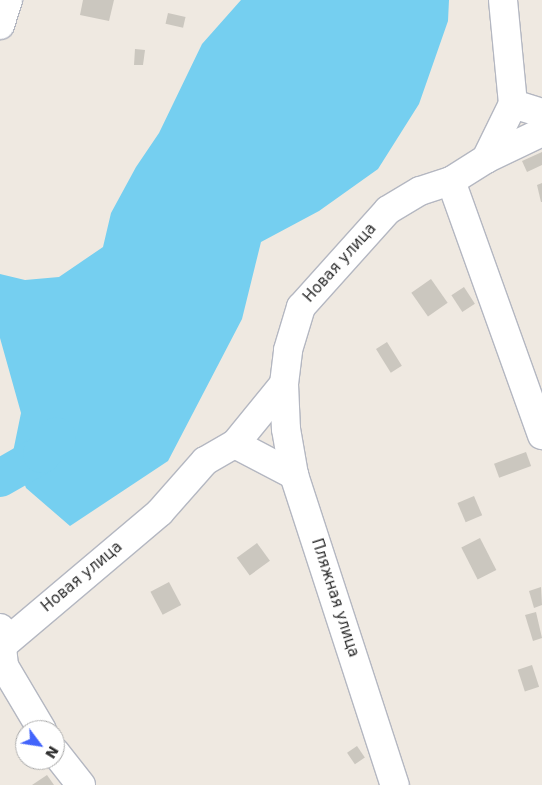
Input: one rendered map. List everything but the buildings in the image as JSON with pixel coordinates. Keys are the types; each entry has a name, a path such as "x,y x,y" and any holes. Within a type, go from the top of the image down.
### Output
{"street":[{"path":"0,25 8,0"},
{"path":"486,159 513,104 503,0"},
{"path":"513,104 542,113"},
{"name":"Новая улица","path":"36,720 4,666 2,635 160,512 206,461 235,444 284,384 288,350 301,307 388,210 420,191 451,181 486,159 542,132"},
{"path":"451,181 542,435"},
{"name":"Пляжная улица","path":"284,384 286,429 294,475 395,785"},
{"path":"235,444 294,475"},
{"path":"65,765 81,785"}],"water":[{"path":"241,0 449,0 448,21 419,104 378,169 319,211 261,242 242,319 168,461 70,526 26,488 13,452 21,413 0,338 0,274 25,280 59,277 103,247 111,213 136,167 159,133 202,44"}],"waterway":[{"path":"0,478 42,454 57,436"}]}
